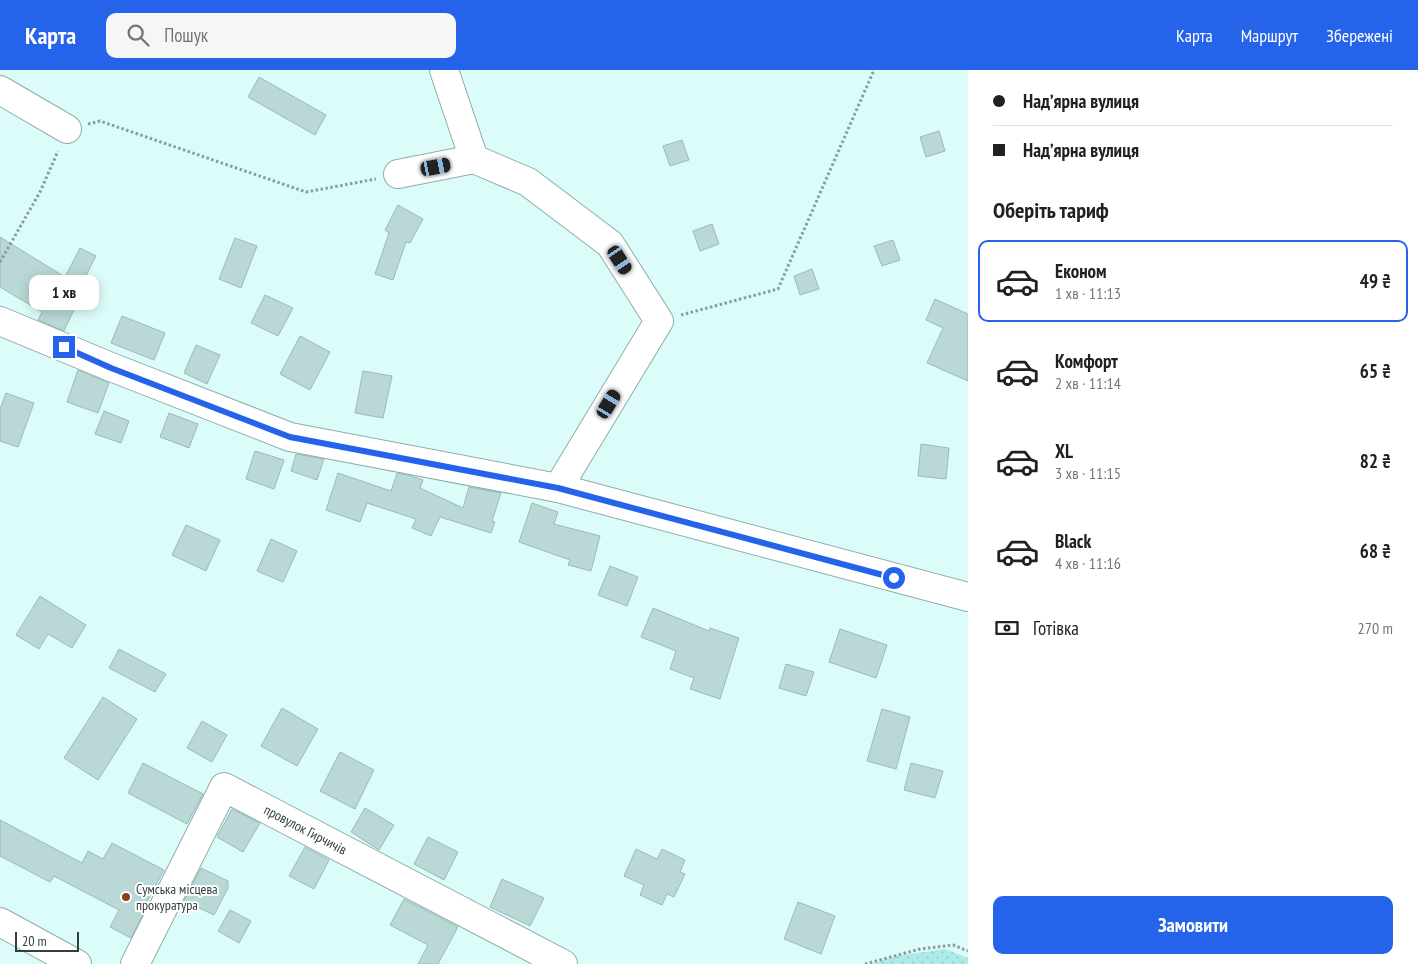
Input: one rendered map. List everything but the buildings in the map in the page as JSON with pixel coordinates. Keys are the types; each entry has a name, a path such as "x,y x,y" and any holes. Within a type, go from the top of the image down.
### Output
{"street":[{"path":"444,70 474,159"},
{"path":"0,90 67,129"},
{"path":"398,174 474,159 528,182 610,244 660,321 558,488"},
{"path":"0,321 111,368 290,437 558,488 968,597"},
{"name":"провулок Гирчичів","path":"135,964 224,787 563,964"},
{"path":"0,922 78,964"}],"path":[{"path":"660,321 778,289 874,70"},
{"path":"0,262 40,192 67,129 100,121 306,192 398,174"},
{"path":"865,964 920,949 953,946 968,951"}],"shaded area":[{"path":"945,949 968,958 968,964 871,964 896,956"}],"place":[{"name":"Сумська місцева прокуратура","path":"126,897"}],"route":[{"path":"64,347 111,368 290,437 558,488 894,578"}]}
